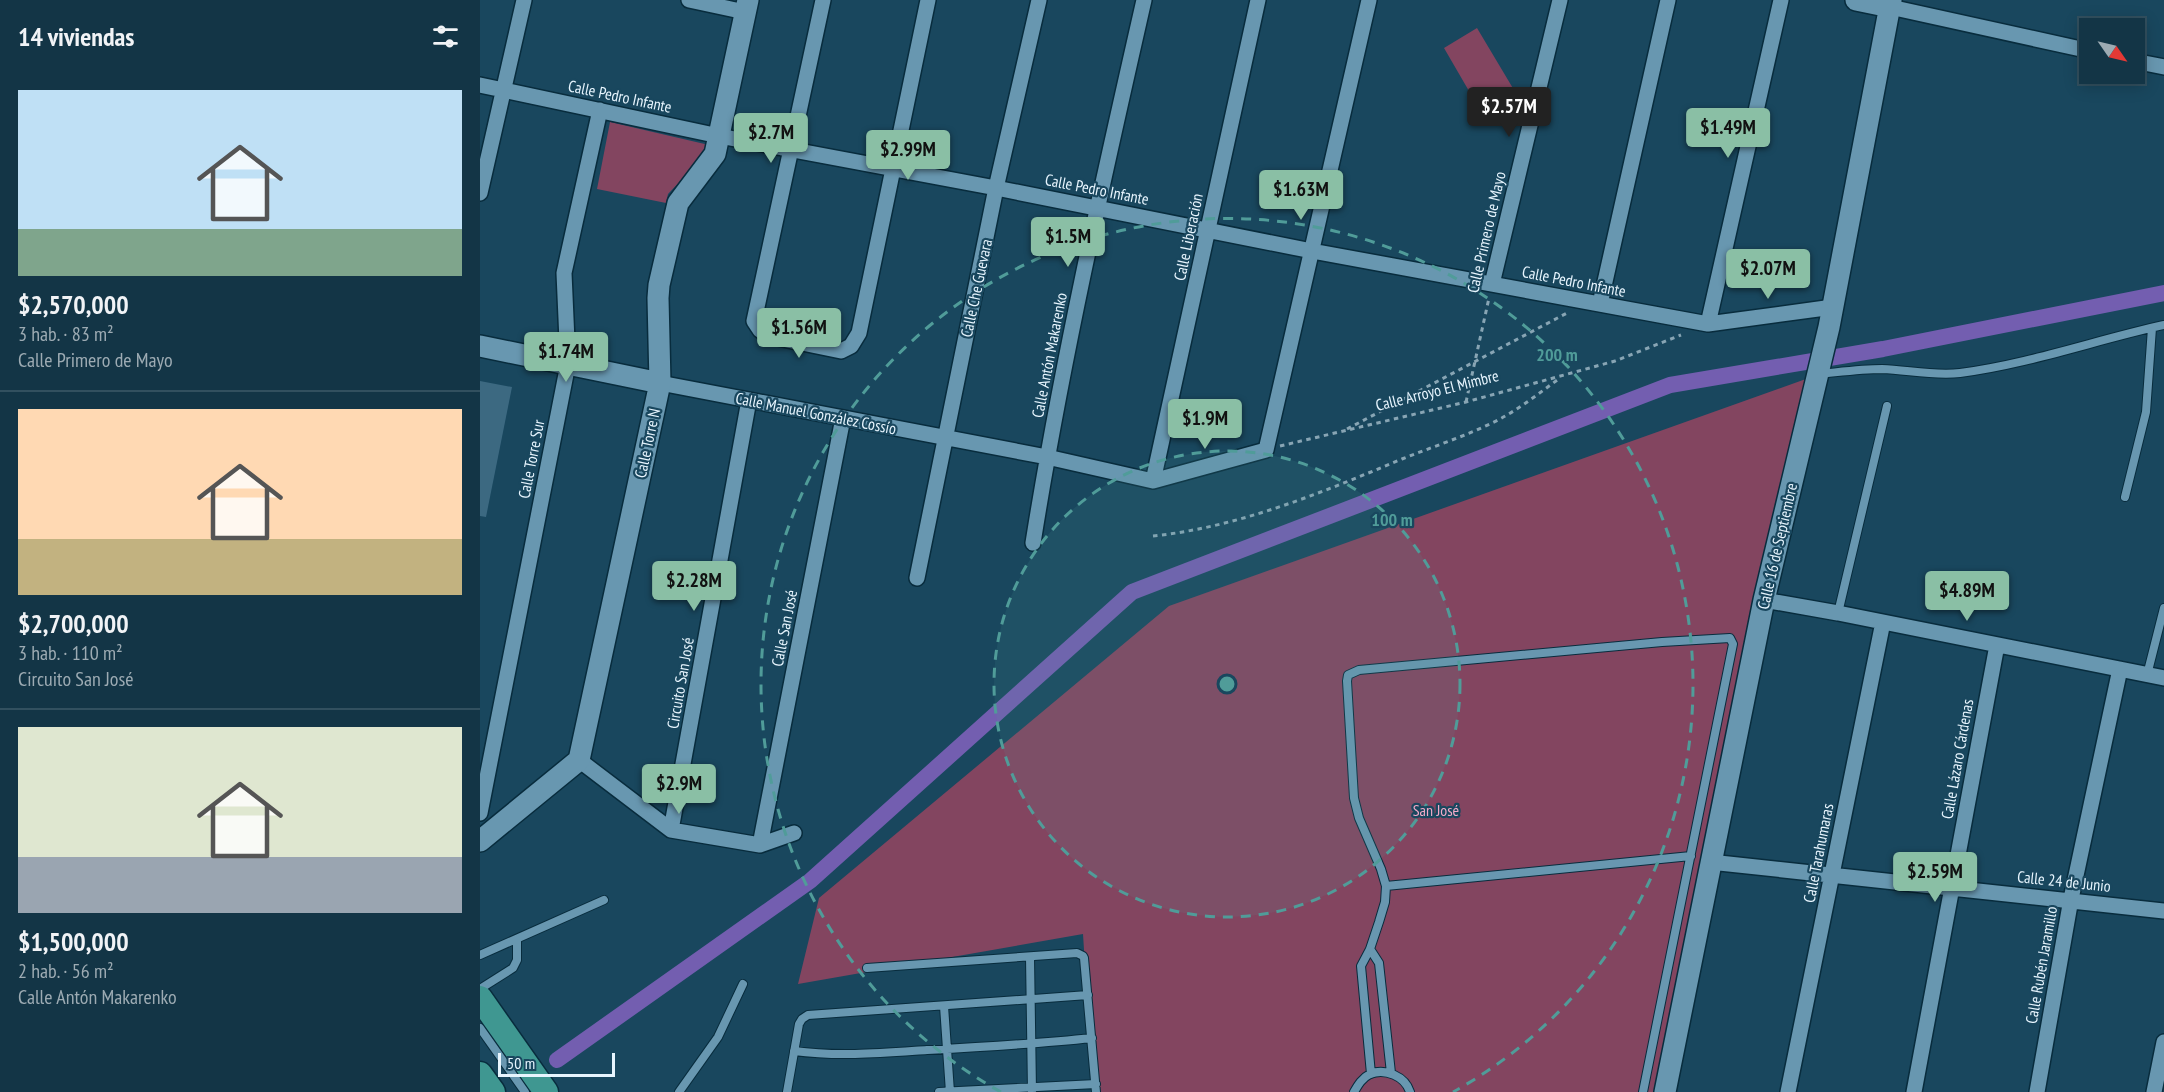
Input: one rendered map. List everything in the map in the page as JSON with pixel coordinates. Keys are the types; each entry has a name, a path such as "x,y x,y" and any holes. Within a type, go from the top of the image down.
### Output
{"main road":[{"path":"1856,0 1890,4"},
{"name":"Calle 16 de Septiembre","path":"1665,1092 1701,859 1831,317 1890,4"},
{"name":"Calle Torre N","path":"579,760 660,382 658,298 678,203 711,160 719,136 746,6"},
{"name":"Calle Manuel González Cossío","path":"480,346 660,382"},
{"path":"480,841 579,760"},
{"path":"480,998 546,1092"},
{"path":"480,1074 493,1092"}],"street":[{"path":"480,193 524,0"},
{"path":"689,0 746,6"},
{"path":"823,0 754,321 759,330 768,336 837,350 851,346 859,333 928,0"},
{"name":"Calle Che Guevara","path":"917,578 996,188 1039,0"},
{"name":"Calle Antón Makarenko","path":"1033,543 1047,457 1097,208 1144,0"},
{"name":"Calle Liberación","path":"1153,482 1258,0"},
{"path":"1153,482 1266,450 1369,0"},
{"name":"Calle Primero de Mayo","path":"1492,284 1560,0"},
{"path":"1593,303 1668,0"},
{"path":"1781,0 1708,324 1831,317"},
{"path":"1890,4 2079,48"},
{"path":"2145,63 2164,67"},
{"name":"Calle Pedro Infante","path":"480,85 719,136 1312,251 1708,324"},
{"name":"Calle Torre Sur","path":"480,813 568,364 564,273 600,110"},
{"name":"Calle Manuel González Cossío","path":"660,382 1047,457 1153,482"},
{"name":"Circuito San José","path":"671,830 749,400"},
{"name":"Calle San José","path":"760,845 843,418"},
{"path":"1764,600 1838,612 2164,678"},
{"name":"Calle Tarahumaras","path":"1788,1092 1883,622"},
{"name":"Calle Lázaro Cárdenas","path":"1914,1092 1997,645"},
{"name":"Calle Rubén Jaramillo","path":"2037,1092 2071,899 2120,669"},
{"path":"579,760 671,830 725,841 760,845 794,832"},
{"name":"Calle 24 de Junio","path":"1701,859 1831,876 2164,910"},
{"path":"2154,1092 2163,1048"}],"lane":[{"path":"1819,368 1958,373 2034,360 2164,325"},
{"path":"2125,497 2146,412 2152,328"},
{"path":"1838,612 1887,406"},
{"path":"2147,675 2164,608"},
{"path":"1371,1074 1361,966 1370,949 1385,902 1386,886 1359,818 1354,798 1347,681 1350,673 1359,670 1728,637 1732,639 1733,644 1701,859 1643,1092"},
{"path":"1386,886 1701,859"},
{"path":"480,955 604,900"},
{"path":"480,989 513,968 517,960 517,939"},
{"path":"1370,949 1379,963 1390,1073"},
{"path":"867,968 1077,953 1084,958 1096,1088 939,1092"},
{"path":"1030,957 1032,1090"},
{"path":"679,1092 718,1037 743,984"},
{"path":"787,1092 799,1024 808,1015 1088,995"},
{"path":"944,1006 950,1092"},
{"path":"480,1028 525,1092"},
{"path":"794,1050 860,1054 1092,1038"},
{"path":"1354,1092 1360,1081 1371,1074 1390,1073 1401,1078 1410,1092"}],"path":[{"name":"Calle Primero de Mayo","path":"1466,402 1492,284"},
{"path":"1342,431 1475,360 1593,303"},
{"name":"Calle Arroyo El Mimbre","path":"1266,450 1466,402 1615,361 1708,324"},
{"path":"1154,536 1202,529 1237,520 1335,487 1491,424 1517,409 1564,375"}],"green space":[{"path":"1477,28 1514,90 1480,110 1444,48"},
{"path":"610,122 709,145 708,152 668,194 666,203 597,189"},
{"name":"San José","path":"1817,375 1667,1092 1093,1092 1083,934 798,984 819,898 1169,606"}],"building":[{"path":"480,381 512,387 486,517 480,516"}],"waterway":[{"path":"557,1060 810,881 1132,592 1670,385 1883,349 2164,293"}]}
